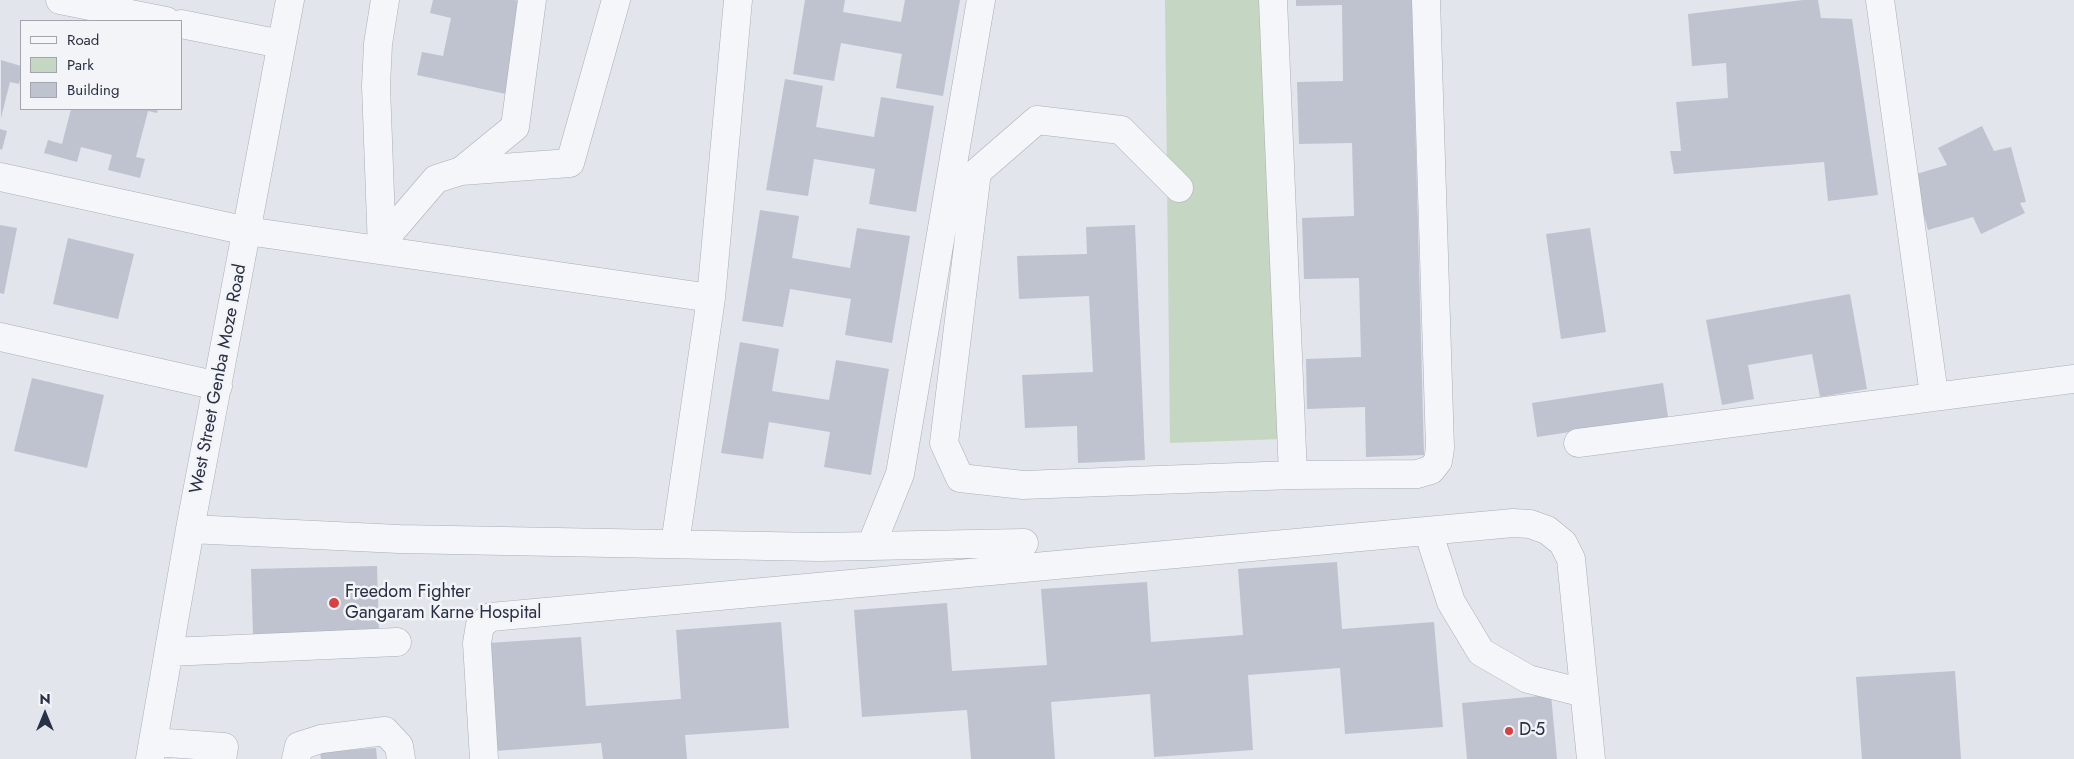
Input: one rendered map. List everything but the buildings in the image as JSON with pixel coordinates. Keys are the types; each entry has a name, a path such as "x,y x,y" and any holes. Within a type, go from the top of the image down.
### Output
{"street":[{"path":"60,0 161,20"},
{"name":"West Street Genba Moze Road","path":"151,750 190,529 290,0"},
{"path":"382,245 376,86 378,44 386,0"},
{"path":"461,171 515,127 532,0"},
{"path":"382,245 436,179 461,171 570,163 616,0"},
{"path":"675,544 710,298 738,0"},
{"path":"871,546 900,474 981,0"},
{"path":"1273,0 1293,475"},
{"path":"1179,188 1121,130 1037,120 977,172 944,443 960,478 1023,484 1293,475 1417,474 1431,470 1438,461 1440,438 1426,0"},
{"path":"1880,0 1934,395"},
{"path":"182,24 282,44"},
{"path":"0,177 247,231 382,245 710,298"},
{"path":"0,337 218,386"},
{"path":"1578,443 1934,395 2074,379"},
{"path":"484,759 477,643 480,625 491,617 1513,523 1530,524 1547,530 1563,543 1571,559 1591,759"},
{"path":"190,529 399,539 675,544 871,546 1024,543"},
{"path":"1428,531 1451,602 1481,652 1528,679 1584,693"},
{"path":"169,652 396,642"},
{"path":"296,759 300,746 321,739 384,732 399,746 401,759"},
{"path":"151,750 224,748 222,759"}],"green space":[{"path":"1165,0 1266,0 1282,439 1170,443"}],"place":[{"name":"Freedom Fighter Gangaram Karne Hospital","path":"334,603"},
{"name":"D-5","path":"1509,731"}]}
